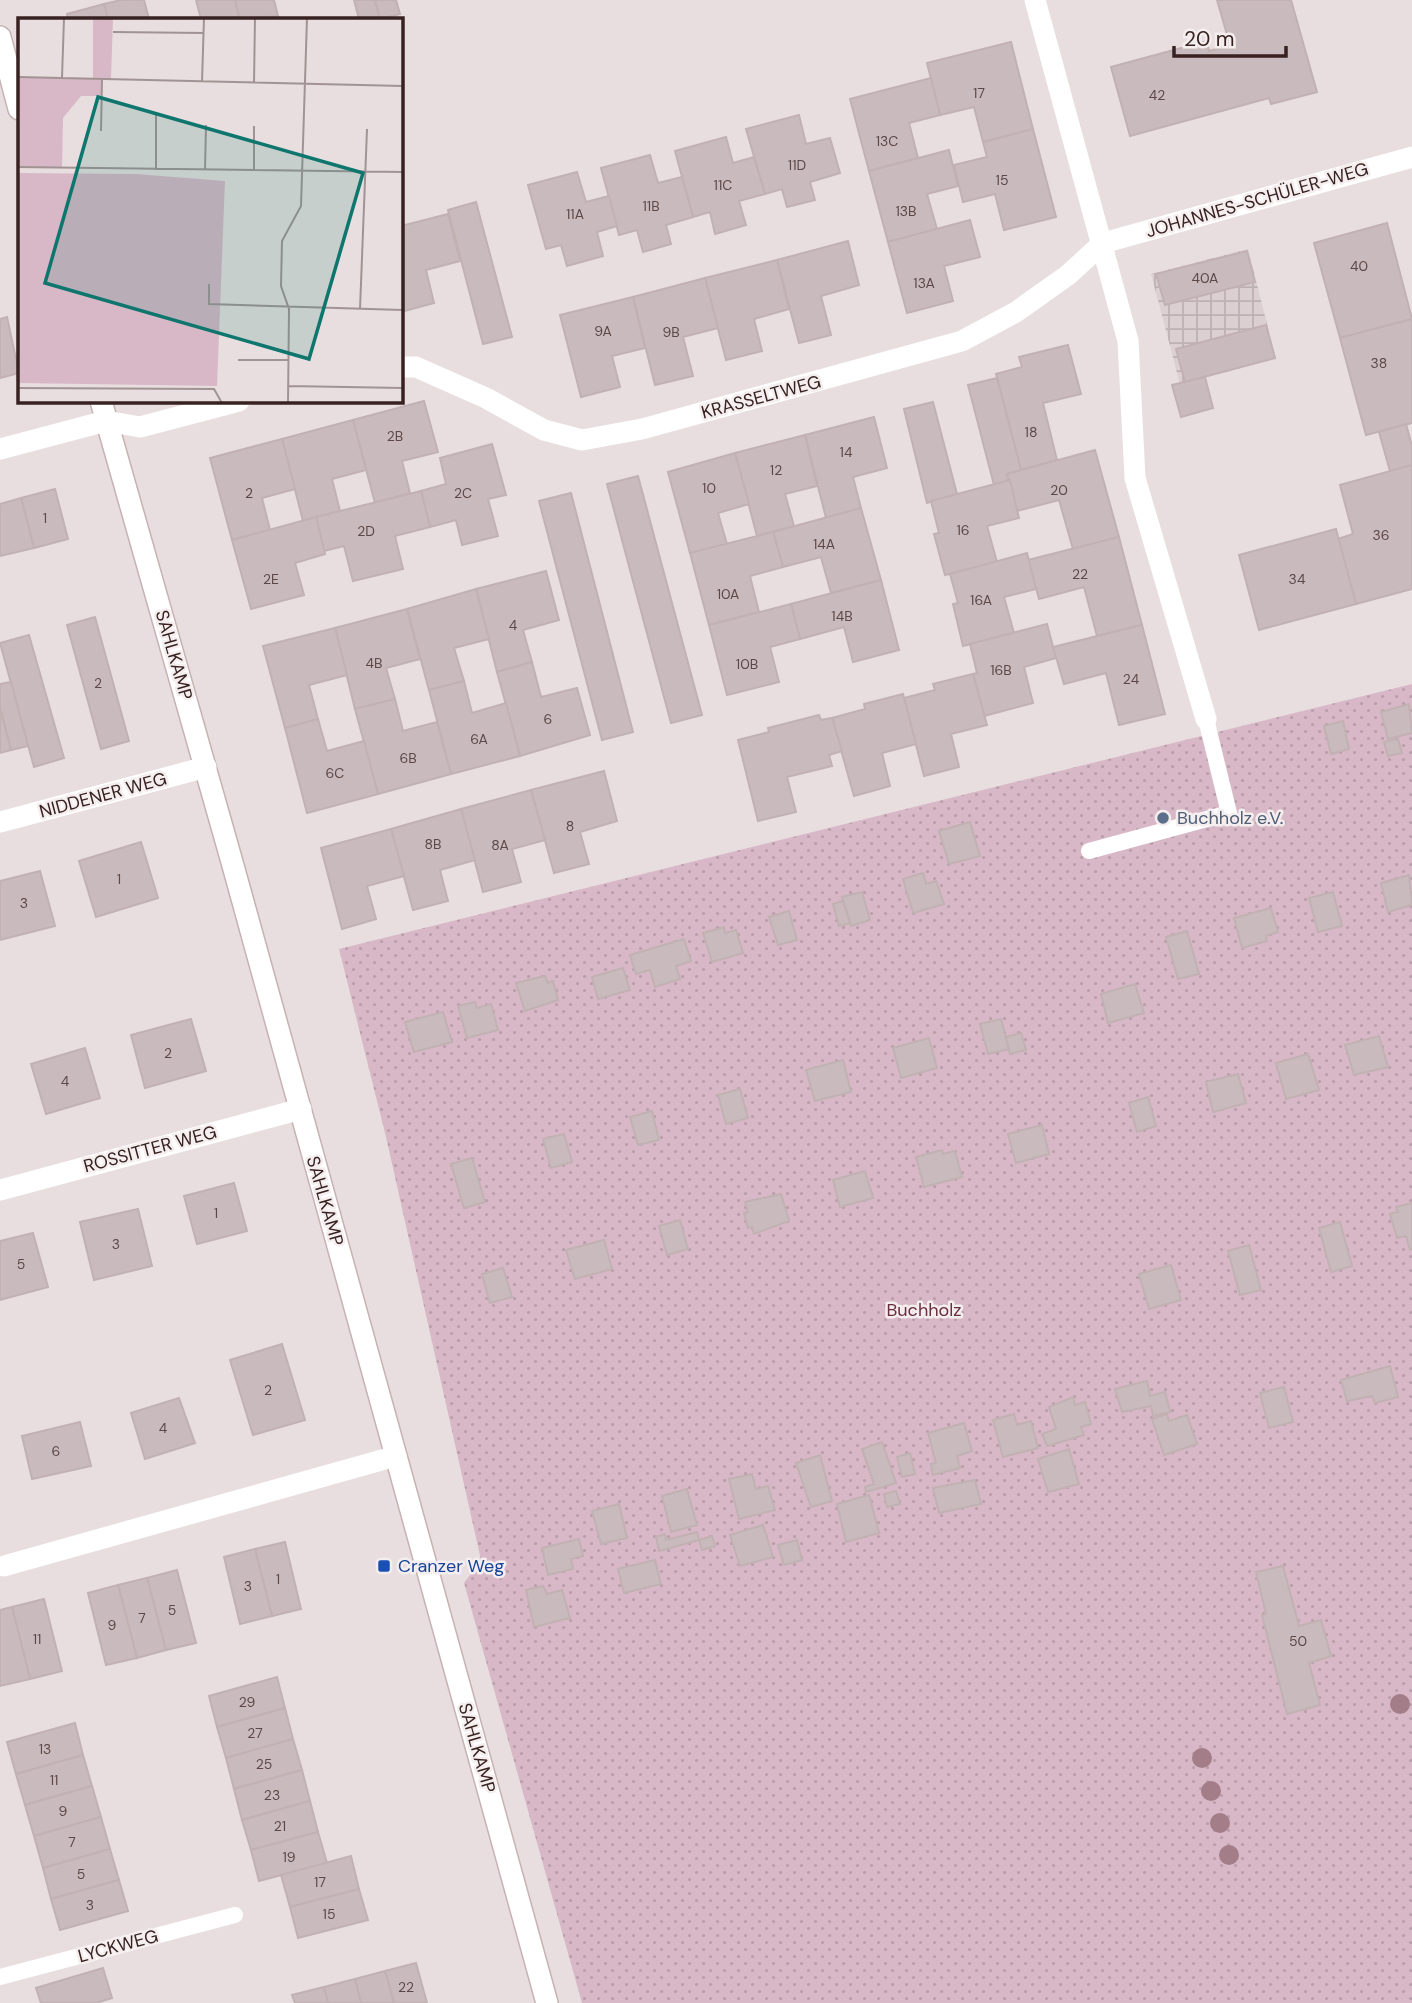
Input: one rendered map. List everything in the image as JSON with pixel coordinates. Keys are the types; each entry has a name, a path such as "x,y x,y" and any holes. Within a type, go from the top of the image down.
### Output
{"street":[{"path":"1035,0 1128,341 1135,478 1206,719"},
{"path":"0,37 18,105"},
{"name":"JOHANNES-SCHÜLER-WEG","path":"1103,243 1412,157"},
{"name":"KRASSELTWEG","path":"402,367 416,367 486,398 544,430 582,440 630,431 962,341 1016,312 1068,275 1103,243"},
{"path":"0,449 104,411 140,427 235,402"},
{"name":"SAHLKAMP","path":"104,411 206,767 547,2003"},
{"name":"NIDDENER WEG","path":"0,822 206,767"},
{"name":"ROSSITTER WEG","path":"0,1190 300,1109"},
{"path":"4,1566 396,1456"}],"lane":[{"path":"1089,851 1229,813 1206,719"},
{"name":"LYCKWEG","path":"0,1977 235,1915"}],"shaded area":[{"path":"1248,249 1276,359 1180,384 1151,274"}],"green space":[{"name":"Buchholz","path":"1412,684 1412,2003 582,2003 464,1583 481,1560 386,1137 339,949"}],"building":[{"path":"121,0 144,0 149,18 108,18 104,4"},
{"path":"196,0 235,0 240,18 201,18"},
{"path":"235,0 274,0 278,16 240,18"},
{"path":"354,0 375,0 380,18 359,18"},
{"path":"375,0 396,0 400,14 380,18"},
{"path":"1217,0 1291,0 1317,92 1271,104 1269,98 1130,136 1111,67 1207,41 1209,51 1230,45"},
{"path":"104,4 108,18 68,18 67,14"},
{"path":"1011,42 1033,129 983,142 974,107 940,115 927,63"},
{"path":"931,78 940,115 909,123 918,158 869,171 850,99"},
{"path":"799,115 806,144 830,138 840,173 810,182 815,200 787,207 782,189 765,194 746,129"},
{"path":"1033,129 1056,217 1004,230 995,194 963,202 954,165 987,157 983,142"},
{"path":"726,137 733,163 754,157 765,194 739,201 746,225 715,234 710,212 693,217 675,151"},
{"path":"949,150 958,186 927,194 937,229 888,242 869,171"},
{"path":"650,155 658,183 682,177 693,217 666,225 671,244 643,252 637,230 619,235 601,168"},
{"path":"577,172 586,202 609,196 617,226 597,232 603,256 567,266 561,245 546,249 528,185"},
{"path":"476,202 512,337 483,344 448,210"},
{"path":"448,214 460,261 426,270 434,303 402,312 402,226"},
{"path":"970,220 980,257 944,266 953,301 907,313 888,242"},
{"path":"1387,223 1412,319 1340,338 1314,243"},
{"path":"848,241 859,285 821,296 831,335 799,343 777,260"},
{"path":"1247,251 1255,282 1165,305 1156,274"},
{"path":"777,260 789,309 754,319 762,351 726,360 705,278"},
{"path":"705,278 718,328 683,337 693,376 655,385 633,297"},
{"path":"633,297 645,348 612,356 620,387 581,397 560,315"},
{"path":"7,317 18,373 0,378 0,319"},
{"path":"1412,319 1412,423 1366,435 1340,338"},
{"path":"1266,325 1275,358 1185,382 1176,349"},
{"path":"1068,345 1081,394 1043,403 1057,460 1021,470 996,374 1022,367 1019,357"},
{"path":"1205,377 1213,408 1181,417 1172,385"},
{"path":"997,378 1021,470 1007,474 1010,480 994,485 968,385"},
{"path":"424,401 438,452 402,461 410,493 375,503 353,420"},
{"path":"933,402 957,494 927,503 904,409"},
{"path":"874,417 887,468 853,477 861,508 826,518 805,435"},
{"path":"353,420 366,470 332,479 340,511 303,521 282,439"},
{"path":"1406,424 1412,446 1412,465 1390,471 1379,432"},
{"path":"805,435 817,486 785,494 794,526 757,536 735,453"},
{"path":"282,439 295,489 262,498 270,530 232,540 210,458"},
{"path":"492,444 506,495 488,499 498,536 462,545 456,520 430,527 421,491 446,484 440,458"},
{"path":"1095,450 1119,537 1073,549 1059,500 1017,511 1007,474"},
{"path":"735,453 749,504 718,513 727,544 690,553 668,472"},
{"path":"1412,465 1412,589 1356,604 1338,539 1353,534 1340,485"},
{"path":"638,476 702,715 671,723 607,484"},
{"path":"1010,480 1019,518 987,526 997,562 945,575 934,534 939,533 931,501"},
{"path":"55,489 68,539 34,548 21,498"},
{"path":"421,491 430,527 395,536 403,569 353,581 344,546 324,551 316,517"},
{"path":"571,493 633,732 602,740 539,501"},
{"path":"21,498 34,548 0,556 0,504"},
{"path":"861,508 881,580 831,593 821,557 783,567 773,532"},
{"path":"316,517 325,554 295,563 304,595 251,609 232,540"},
{"path":"1336,529 1356,604 1259,630 1239,555"},
{"path":"773,532 783,567 750,576 759,612 709,625 690,553"},
{"path":"1119,537 1142,625 1097,636 1084,587 1039,599 1028,560"},
{"path":"1027,553 1036,589 1004,597 1014,633 963,646 953,604 958,603 950,574"},
{"path":"546,571 559,620 523,630 532,662 497,672 476,589"},
{"path":"881,580 899,650 853,662 844,627 800,639 791,604"},
{"path":"476,589 489,639 454,648 464,681 429,690 407,609"},
{"path":"791,604 800,639 770,647 779,682 727,695 709,625"},
{"path":"407,609 420,659 386,668 395,699 355,709 335,628"},
{"path":"95,617 129,741 101,749 67,625"},
{"path":"1047,624 1056,658 1024,667 1033,703 984,716 973,674 977,673 970,644"},
{"path":"1142,625 1165,714 1119,725 1106,673 1064,684 1053,647"},
{"path":"335,628 347,675 309,685 318,719 285,728 263,646"},
{"path":"29,635 64,758 34,767 0,643"},
{"path":"532,662 541,697 577,688 590,735 520,756 497,672"},
{"path":"973,674 987,725 951,734 959,767 924,776 904,698 935,690 933,684"},
{"path":"464,681 472,713 506,703 520,756 451,774 429,690"},
{"path":"11,682 28,746 11,750 0,708 0,684"},
{"path":"903,694 916,744 882,753 890,786 854,796 832,718 865,709 864,704"},
{"path":"395,699 403,731 437,722 451,774 378,794 355,709"},
{"path":"1409,704 1412,733 1388,739 1381,712"},
{"path":"0,708 11,750 0,753"},
{"path":"819,715 821,720 832,718 842,751 829,755 832,766 787,777 796,812 758,821 738,740 769,732 768,728"},
{"path":"318,719 327,751 364,741 378,794 307,813 285,728"},
{"path":"1343,721 1349,749 1331,754 1324,726"},
{"path":"1398,739 1402,753 1388,756 1384,742"},
{"path":"604,771 617,821 580,832 589,864 554,873 531,790"},
{"path":"531,790 545,840 512,849 521,882 483,892 461,809"},
{"path":"461,809 475,860 440,870 448,901 413,910 391,829"},
{"path":"970,822 980,856 949,864 939,831"},
{"path":"391,829 404,876 367,886 376,919 342,929 321,848"},
{"path":"141,842 158,898 96,917 79,861"},
{"path":"40,871 55,926 0,940 0,881"},
{"path":"923,873 926,884 936,881 944,904 913,913 903,879"},
{"path":"1409,875 1412,905 1388,912 1381,883"},
{"path":"862,892 870,920 851,926 842,897"},
{"path":"1333,892 1342,926 1318,932 1309,898"},
{"path":"843,901 850,923 839,926 833,904"},
{"path":"1271,908 1278,932 1266,936 1267,941 1242,948 1234,918"},
{"path":"789,911 797,940 778,945 769,917"},
{"path":"724,927 725,933 736,930 743,953 712,962 703,933"},
{"path":"1187,931 1199,974 1178,979 1166,937"},
{"path":"684,939 691,961 676,966 680,979 655,987 650,970 636,974 630,955"},
{"path":"623,968 630,990 598,999 592,977"},
{"path":"545,976 548,983 553,981 558,1000 525,1011 516,983"},
{"path":"1135,984 1144,1013 1108,1023 1101,994"},
{"path":"475,1002 477,1008 491,1004 498,1030 467,1038 458,1006"},
{"path":"443,1012 452,1042 414,1052 405,1022"},
{"path":"191,1019 206,1071 145,1088 131,1035"},
{"path":"1001,1019 1009,1049 988,1054 980,1024"},
{"path":"1021,1033 1026,1050 1010,1054 1006,1037"},
{"path":"1379,1036 1388,1067 1354,1075 1345,1045"},
{"path":"929,1038 937,1068 901,1078 893,1048"},
{"path":"85,1048 100,1098 46,1114 31,1064"},
{"path":"1308,1054 1319,1090 1286,1099 1276,1063"},
{"path":"843,1060 851,1092 815,1101 806,1070"},
{"path":"1238,1074 1246,1103 1213,1112 1206,1082"},
{"path":"740,1089 748,1118 726,1124 718,1095"},
{"path":"1148,1097 1156,1126 1137,1132 1129,1103"},
{"path":"652,1111 659,1140 638,1145 630,1117"},
{"path":"1042,1125 1049,1154 1016,1163 1008,1134"},
{"path":"564,1134 572,1162 551,1168 543,1139"},
{"path":"942,1150 943,1154 955,1151 962,1177 924,1187 916,1157"},
{"path":"472,1158 485,1202 464,1208 451,1164"},
{"path":"865,1171 873,1198 840,1207 833,1180"},
{"path":"234,1183 247,1231 197,1244 184,1196"},
{"path":"781,1194 789,1221 754,1234 752,1227 748,1228 744,1213 748,1212 745,1202"},
{"path":"1412,1203 1410,1250 1406,1236 1397,1238 1390,1214 1398,1212 1396,1207"},
{"path":"138,1209 152,1266 94,1280 80,1222"},
{"path":"680,1220 688,1249 667,1255 659,1226"},
{"path":"1340,1222 1352,1266 1331,1272 1319,1228"},
{"path":"33,1233 48,1287 0,1300 0,1241"},
{"path":"604,1240 612,1269 575,1279 566,1250"},
{"path":"1249,1245 1261,1290 1240,1295 1228,1251"},
{"path":"1171,1265 1181,1300 1149,1309 1139,1274"},
{"path":"503,1268 512,1297 490,1303 482,1274"},
{"path":"282,1344 305,1420 253,1435 230,1360"},
{"path":"1390,1366 1398,1397 1375,1403 1372,1396 1347,1401 1341,1380"},
{"path":"1147,1381 1150,1396 1165,1392 1170,1412 1153,1416 1151,1406 1122,1412 1115,1389"},
{"path":"1284,1387 1293,1422 1269,1428 1260,1393"},
{"path":"1073,1397 1075,1405 1085,1402 1091,1424 1081,1427 1084,1435 1047,1446 1042,1434 1056,1429 1049,1407"},
{"path":"179,1398 195,1443 145,1459 131,1413"},
{"path":"1014,1414 1017,1425 1031,1421 1038,1448 1003,1457 993,1420"},
{"path":"1167,1414 1169,1421 1187,1415 1197,1444 1164,1455 1152,1419"},
{"path":"80,1422 91,1466 32,1479 22,1436"},
{"path":"964,1423 972,1451 957,1456 960,1468 933,1475 931,1464 936,1463 928,1433"},
{"path":"882,1442 896,1483 866,1492 865,1487 874,1484 862,1449"},
{"path":"1069,1449 1079,1484 1048,1492 1038,1459"},
{"path":"910,1453 915,1474 902,1477 897,1457"},
{"path":"820,1455 832,1501 811,1507 796,1463"},
{"path":"752,1474 756,1489 768,1486 775,1510 739,1519 729,1479"},
{"path":"975,1480 981,1504 939,1513 933,1488"},
{"path":"687,1489 697,1525 671,1532 662,1496"},
{"path":"896,1491 900,1504 887,1507 884,1494"},
{"path":"869,1495 879,1533 846,1542 837,1504"},
{"path":"619,1504 627,1538 601,1544 592,1511"},
{"path":"763,1525 773,1557 740,1566 730,1535"},
{"path":"697,1532 699,1540 659,1551 656,1537 665,1534 666,1540"},
{"path":"712,1536 715,1546 702,1550 699,1540"},
{"path":"579,1539 583,1556 571,1559 573,1569 548,1575 542,1548"},
{"path":"797,1540 802,1560 784,1565 778,1545"},
{"path":"285,1542 301,1609 272,1616 255,1549"},
{"path":"255,1549 272,1616 240,1624 224,1557"},
{"path":"655,1560 661,1584 624,1593 618,1569"},
{"path":"1283,1566 1299,1626 1321,1620 1331,1656 1309,1663 1320,1705 1287,1714 1262,1615 1266,1614 1256,1572"},
{"path":"177,1570 196,1643 166,1650 147,1578"},
{"path":"147,1578 166,1650 137,1658 118,1585"},
{"path":"118,1585 137,1658 106,1665 88,1593"},
{"path":"543,1586 547,1594 562,1590 570,1618 534,1627 526,1590"},
{"path":"44,1599 62,1671 30,1679 12,1607"},
{"path":"12,1607 30,1679 0,1686 0,1610"},
{"path":"277,1677 285,1708 217,1727 209,1696"},
{"path":"285,1708 293,1739 226,1758 217,1727"},
{"path":"75,1723 83,1755 16,1774 7,1742"},
{"path":"293,1739 302,1770 234,1789 226,1758"},
{"path":"83,1755 92,1786 25,1805 16,1774"},
{"path":"302,1770 310,1801 242,1820 234,1789"},
{"path":"92,1786 101,1817 34,1836 25,1805"},
{"path":"310,1801 318,1832 251,1850 242,1820"},
{"path":"101,1817 110,1849 43,1868 34,1836"},
{"path":"318,1832 327,1863 259,1881 251,1850"},
{"path":"110,1849 119,1880 51,1899 43,1868"},
{"path":"351,1856 359,1889 290,1907 281,1875"},
{"path":"119,1880 128,1911 60,1930 51,1899"},
{"path":"359,1889 368,1920 298,1938 290,1907"},
{"path":"416,1963 427,2003 394,2003 385,1971"},
{"path":"103,1968 112,1998 96,2003 41,2003 36,1988"},
{"path":"385,1971 394,2003 361,2003 355,1979"},
{"path":"355,1979 361,2003 328,2003 324,1987"},
{"path":"324,1987 328,2003 295,2003 292,1995"}],"place":[{"name":"Buchholz e.V.","path":"1163,818"},
{"name":"Cranzer Weg","path":"384,1566"}]}
